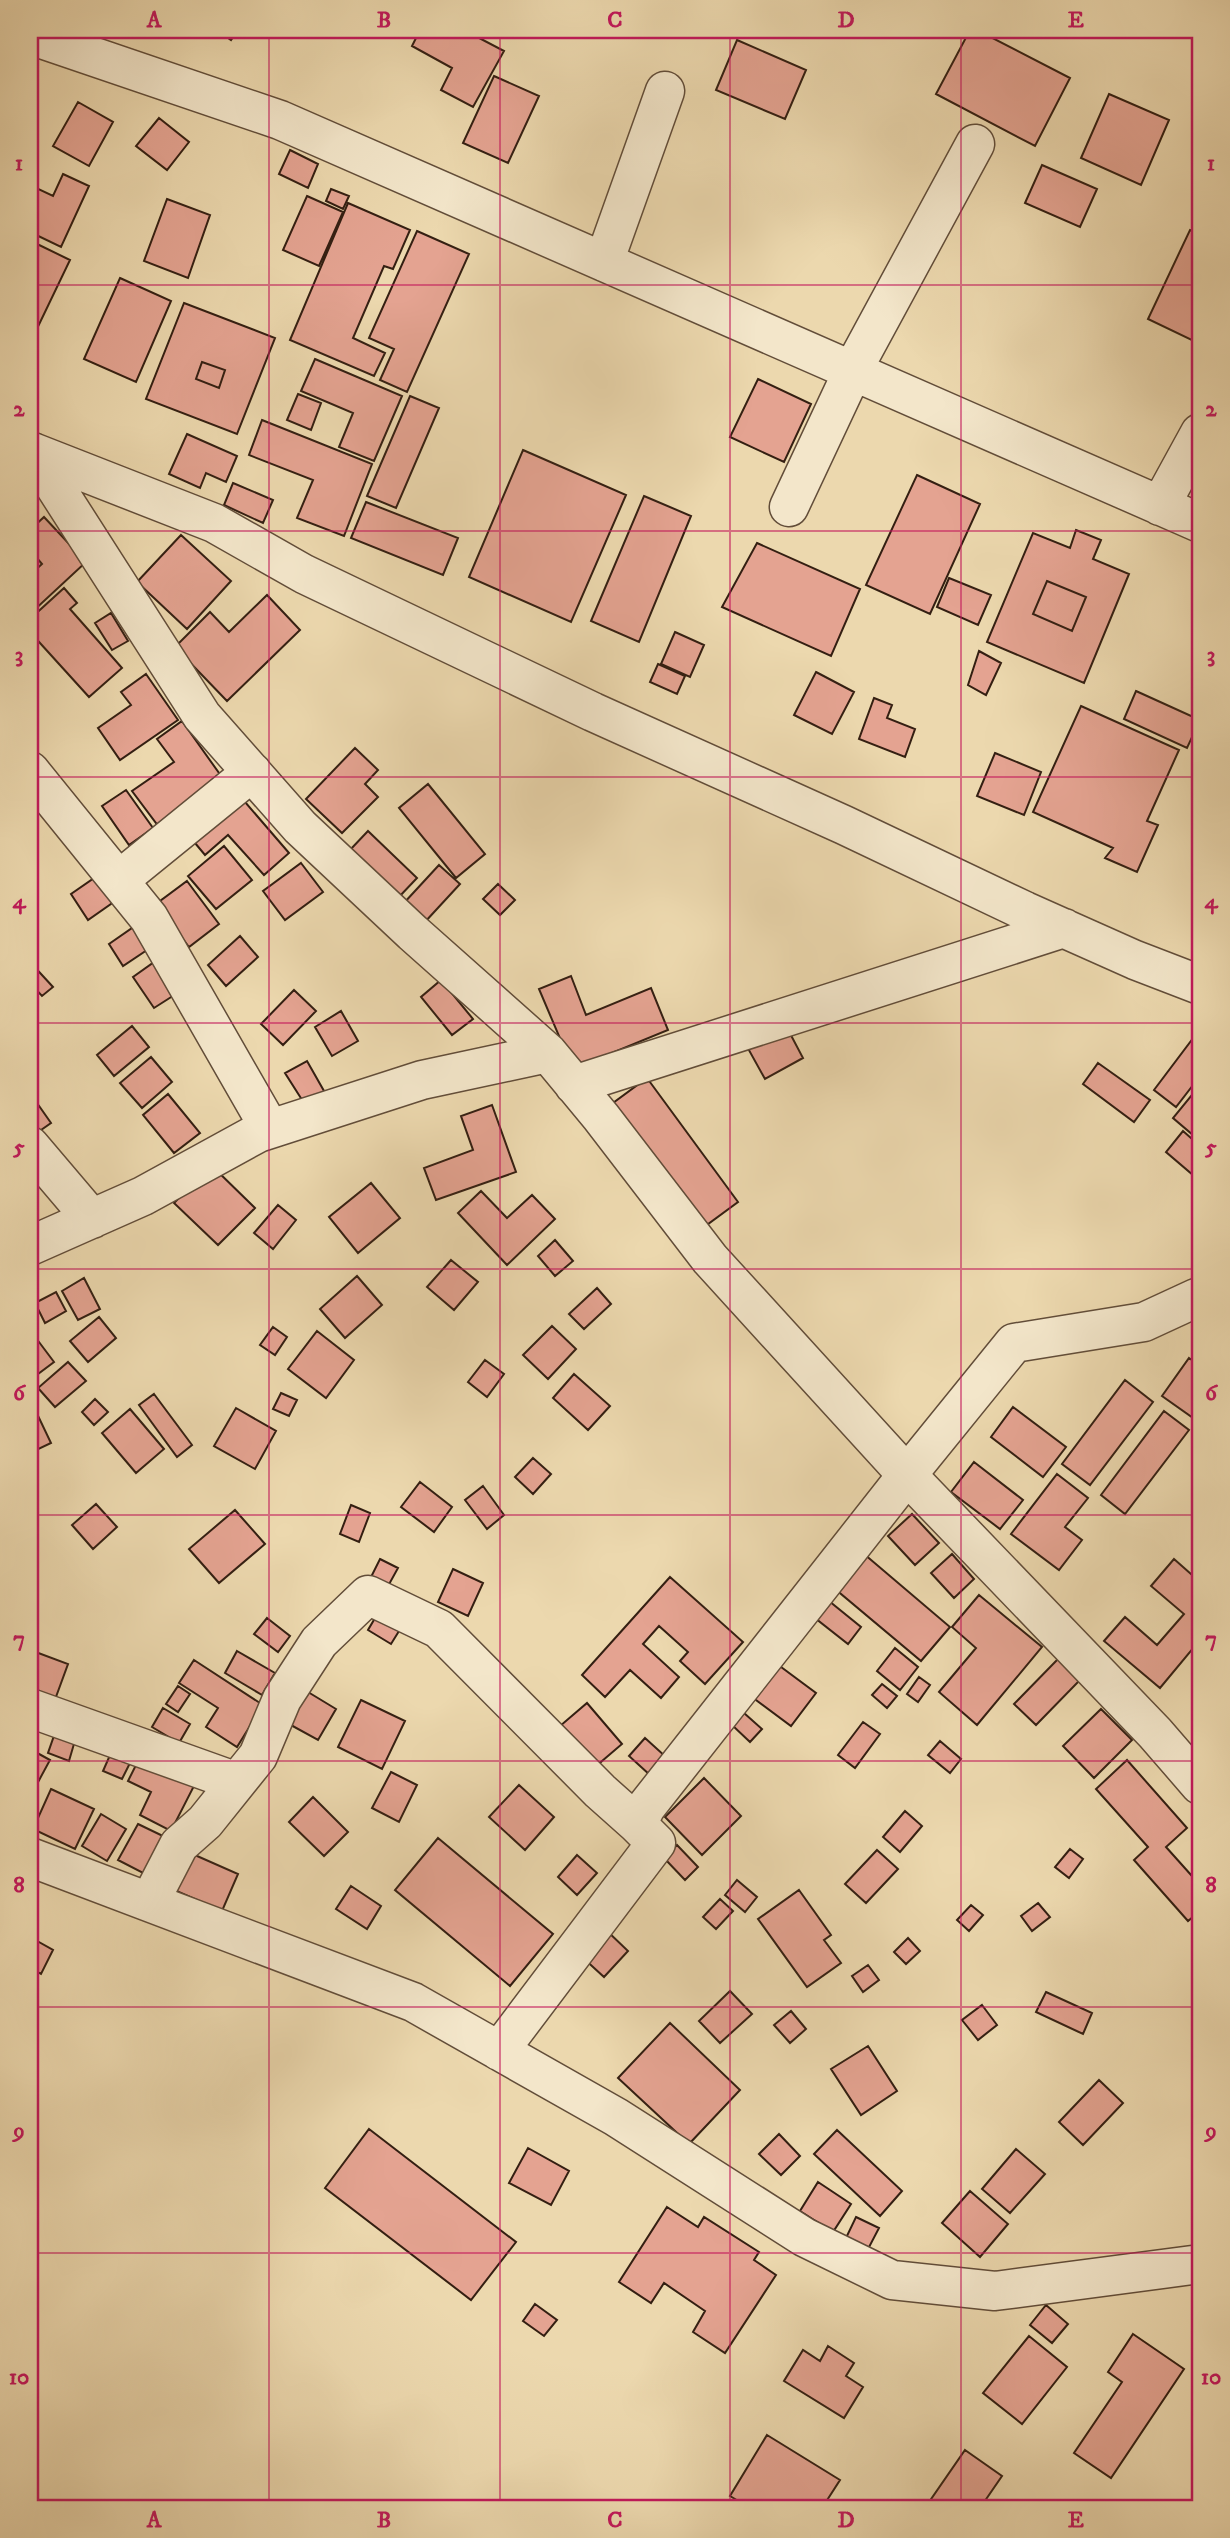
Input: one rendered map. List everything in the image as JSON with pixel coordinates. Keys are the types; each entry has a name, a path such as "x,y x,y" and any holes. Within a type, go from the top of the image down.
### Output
{"street":[{"path":"30,35 280,120 1200,523"},
{"path":"604,262 665,90"},
{"path":"789,508 853,371 975,144"},
{"path":"1160,506 1200,433"},
{"path":"32,452 202,716 300,827 548,1054 710,1259 907,1475 1155,1732 1200,1785"},
{"path":"32,452 214,523 304,574 580,706 1135,960 1200,985"},
{"path":"30,771 149,918 270,1129"},
{"path":"119,880 252,772"},
{"path":"575,1085 1064,928"},
{"path":"30,1246 143,1196 270,1129 422,1080 548,1054"},
{"path":"30,1146 92,1219"},
{"path":"637,1824 646,1807 1014,1343 1144,1322 1196,1298 1200,1301"},
{"path":"150,1901 179,1846 205,1822 258,1756 282,1699 319,1642 368,1595 439,1629 600,1791 656,1843 499,2051"},
{"path":"30,1707 237,1782"},
{"path":"30,1857 413,2002 616,2117 804,2237 892,2280 995,2291 1200,2264"}],"building":[{"path":"217,30 238,30 231,40"},
{"path":"420,30 464,30 504,51 473,107 441,90 452,68 412,46"},
{"path":"970,30 977,30 1070,78 1035,146 936,94"},
{"path":"737,40 806,70 785,119 716,90"},
{"path":"494,76 539,96 508,163 463,143"},
{"path":"1109,94 1169,120 1141,185 1081,158"},
{"path":"78,102 113,122 89,166 53,146"},
{"path":"159,118 189,142 167,170 136,146"},
{"path":"290,150 318,164 308,188 279,174"},
{"path":"1042,165 1097,189 1080,227 1025,203"},
{"path":"63,174 89,186 61,247 30,232 30,185 53,196"},
{"path":"331,189 349,196 343,209 326,201"},
{"path":"307,196 343,212 319,266 283,250"},
{"path":"167,199 210,215 188,278 144,261"},
{"path":"348,203 410,230 393,269 384,266 353,338 385,353 374,376 290,340"},
{"path":"1190,230 1200,235 1200,344 1148,319"},
{"path":"417,231 469,254 407,392 380,380 394,349 369,338"},
{"path":"33,242 70,260 33,337 30,335 30,250"},
{"path":"120,278 171,301 136,382 84,359"},
{"path":"184,303 275,338 237,434 146,399","holes":["202,362 225,370 219,388 196,379"]},
{"path":"315,359 402,396 374,461 339,447 353,413 301,391"},
{"path":"202,362 225,370 219,388 196,379"},
{"path":"758,379 811,404 784,462 730,437"},
{"path":"298,394 321,403 311,430 287,420"},
{"path":"410,396 439,408 396,508 367,496"},
{"path":"262,420 372,464 344,536 297,518 313,480 249,455"},
{"path":"187,434 237,456 226,482 206,473 200,488 169,474"},
{"path":"523,450 626,495 571,622 469,577"},
{"path":"917,475 980,504 930,614 866,585"},
{"path":"233,483 273,500 263,523 224,505"},
{"path":"644,496 691,516 639,642 591,621"},
{"path":"366,502 458,538 443,575 351,538"},
{"path":"44,517 86,562 30,614 30,575 42,564 30,550 30,528"},
{"path":"1076,530 1101,540 1093,559 1129,574 1084,683 987,642 1033,533 1070,548","holes":["1047,581 1086,597 1072,631 1033,614"]},
{"path":"181,535 231,581 187,629 137,582"},
{"path":"757,543 860,589 831,656 722,607"},
{"path":"30,550 42,564 30,575"},
{"path":"949,578 991,595 978,625 937,607"},
{"path":"1047,581 1086,597 1072,631 1033,614"},
{"path":"64,588 77,603 70,609 122,668 89,697 30,632 30,619"},
{"path":"267,595 300,630 227,701 175,647 210,612 229,632"},
{"path":"111,613 128,641 112,650 95,623"},
{"path":"675,632 704,645 690,677 661,664"},
{"path":"979,651 1001,663 986,695 968,685"},
{"path":"658,664 685,676 677,694 650,682"},
{"path":"816,672 854,692 832,734 794,715"},
{"path":"146,674 178,720 120,760 98,728 131,705 121,692"},
{"path":"1136,691 1200,720 1187,748 1124,719"},
{"path":"874,698 892,705 887,718 915,729 905,757 859,739"},
{"path":"1081,706 1179,750 1147,821 1158,825 1137,872 1105,858 1113,848 1033,812"},
{"path":"182,721 224,780 159,827 132,791 174,762 157,739"},
{"path":"355,748 378,770 365,784 378,797 342,833 306,799"},
{"path":"995,753 1041,772 1024,815 977,796"},
{"path":"428,784 485,854 456,878 399,808"},
{"path":"126,790 153,828 129,845 102,806"},
{"path":"239,795 289,853 264,875 228,835 205,855 190,837"},
{"path":"368,831 417,878 398,898 349,851"},
{"path":"224,846 252,880 216,909 188,876"},
{"path":"301,863 323,892 285,920 263,891"},
{"path":"439,865 460,884 424,923 403,904"},
{"path":"100,874 118,899 88,920 71,894"},
{"path":"187,881 219,924 189,947 156,904"},
{"path":"498,884 515,900 500,915 483,899"},
{"path":"135,926 150,948 123,966 109,944"},
{"path":"240,936 258,957 226,986 208,965"},
{"path":"157,960 179,992 154,1008 133,977"},
{"path":"30,962 53,987 42,996 30,983"},
{"path":"571,976 586,1015 651,988 668,1030 573,1069 539,989"},
{"path":"441,980 473,1019 452,1035 421,997"},
{"path":"294,990 316,1011 283,1045 261,1024"},
{"path":"341,1011 358,1041 332,1056 315,1027"},
{"path":"784,1022 803,1058 765,1079 745,1043"},
{"path":"132,1026 149,1047 114,1076 97,1055"},
{"path":"1200,1029 1200,1076 1176,1107 1154,1090"},
{"path":"151,1057 172,1082 142,1108 120,1083"},
{"path":"307,1061 324,1091 304,1103 285,1073"},
{"path":"1098,1063 1150,1100 1134,1122 1083,1084"},
{"path":"647,1078 738,1202 704,1227 613,1103"},
{"path":"1200,1085 1200,1141 1173,1118"},
{"path":"30,1093 51,1123 31,1137 30,1136"},
{"path":"168,1094 200,1133 174,1153 143,1115"},
{"path":"492,1105 516,1172 436,1200 424,1168 473,1150 461,1116"},
{"path":"1183,1131 1200,1146 1200,1181 1166,1152"},
{"path":"211,1165 255,1208 218,1245 174,1203"},
{"path":"371,1183 400,1218 358,1253 329,1217"},
{"path":"30,1188 37,1211 30,1213"},
{"path":"481,1191 507,1218 532,1195 555,1219 507,1265 458,1213"},
{"path":"278,1205 296,1220 273,1249 254,1233"},
{"path":"555,1240 573,1261 555,1276 538,1256"},
{"path":"451,1260 478,1282 454,1310 427,1287"},
{"path":"357,1276 382,1305 345,1338 320,1309"},
{"path":"84,1278 100,1309 78,1320 62,1291"},
{"path":"597,1288 611,1304 584,1329 569,1314"},
{"path":"56,1292 66,1311 45,1323 35,1303"},
{"path":"99,1317 116,1338 88,1362 70,1341"},
{"path":"552,1326 576,1349 548,1379 523,1355"},
{"path":"273,1327 287,1337 275,1355 260,1345"},
{"path":"317,1331 354,1360 326,1398 288,1369"},
{"path":"33,1334 54,1362 30,1380 30,1336"},
{"path":"1189,1358 1200,1366 1200,1414 1196,1420 1162,1396"},
{"path":"485,1360 504,1374 487,1397 468,1382"},
{"path":"68,1362 86,1381 55,1407 38,1388"},
{"path":"574,1374 610,1406 588,1430 553,1398"},
{"path":"1125,1380 1153,1402 1090,1485 1062,1464"},
{"path":"281,1393 297,1400 289,1416 273,1409"},
{"path":"154,1394 192,1445 177,1457 139,1405"},
{"path":"30,1399 51,1443 30,1453"},
{"path":"95,1399 108,1412 94,1425 82,1412"},
{"path":"1013,1407 1066,1447 1043,1477 991,1437"},
{"path":"236,1408 276,1431 255,1469 214,1446"},
{"path":"130,1409 164,1449 136,1473 102,1433"},
{"path":"1164,1411 1189,1430 1125,1514 1101,1495"},
{"path":"533,1458 551,1474 533,1494 515,1477"},
{"path":"974,1462 1023,1500 1000,1529 951,1492"},
{"path":"1057,1474 1088,1498 1065,1527 1082,1540 1059,1570 1011,1534"},
{"path":"420,1482 452,1507 434,1532 401,1507"},
{"path":"483,1486 504,1515 487,1529 465,1500"},
{"path":"96,1504 117,1527 93,1549 72,1525"},
{"path":"351,1505 370,1513 359,1542 340,1534"},
{"path":"235,1510 265,1544 219,1583 189,1549"},
{"path":"912,1514 939,1543 915,1565 888,1536"},
{"path":"857,1548 950,1627 921,1661 828,1583"},
{"path":"952,1554 974,1579 954,1598 931,1573"},
{"path":"380,1559 398,1568 387,1588 370,1579"},
{"path":"1174,1559 1200,1582 1200,1640 1160,1688 1104,1641 1125,1617 1157,1645 1184,1614 1151,1586"},
{"path":"453,1569 483,1583 468,1616 438,1602"},
{"path":"670,1577 743,1642 705,1684 680,1661 688,1652 659,1626 643,1644 679,1677 661,1698 630,1670 605,1697 582,1675"},
{"path":"979,1595 1042,1647 977,1725 939,1692 976,1648 952,1627"},
{"path":"829,1601 861,1627 848,1644 815,1618"},
{"path":"381,1608 404,1623 391,1644 368,1630"},
{"path":"267,1618 290,1636 278,1652 254,1634"},
{"path":"895,1648 918,1667 900,1690 877,1671"},
{"path":"33,1651 68,1664 53,1705 30,1697 30,1658"},
{"path":"237,1651 275,1673 262,1695 225,1673"},
{"path":"1058,1659 1079,1681 1036,1725 1014,1704"},
{"path":"194,1660 263,1705 237,1747 206,1727 218,1708 179,1683"},
{"path":"777,1664 816,1693 791,1726 752,1697"},
{"path":"919,1677 930,1685 918,1702 907,1694"},
{"path":"882,1684 897,1696 887,1708 872,1695"},
{"path":"178,1686 190,1694 178,1712 166,1704"},
{"path":"308,1692 336,1709 318,1740 289,1724"},
{"path":"361,1700 405,1721 382,1769 338,1747"},
{"path":"587,1703 622,1744 595,1767 560,1726"},
{"path":"163,1708 190,1724 179,1743 152,1727"},
{"path":"1101,1709 1132,1740 1094,1778 1063,1746"},
{"path":"744,1713 762,1729 750,1742 733,1726"},
{"path":"863,1722 880,1734 855,1768 838,1755"},
{"path":"56,1730 76,1737 69,1761 48,1753"},
{"path":"645,1738 666,1757 650,1775 629,1756"},
{"path":"940,1741 961,1759 950,1773 928,1755"},
{"path":"114,1746 134,1755 122,1779 103,1771"},
{"path":"30,1749 50,1760 37,1784 30,1780"},
{"path":"142,1753 196,1782 171,1831 140,1815 151,1792 128,1781"},
{"path":"1127,1760 1187,1828 1166,1847 1200,1885 1200,1911 1188,1921 1134,1860 1148,1847 1096,1789"},
{"path":"391,1772 417,1785 399,1822 372,1808"},
{"path":"704,1778 741,1816 702,1855 665,1817"},
{"path":"519,1785 554,1817 525,1850 489,1817"},
{"path":"51,1789 94,1809 75,1849 33,1829"},
{"path":"313,1797 348,1832 324,1856 289,1822"},
{"path":"905,1811 922,1826 900,1852 883,1837"},
{"path":"101,1814 126,1829 107,1861 82,1846"},
{"path":"138,1824 165,1837 145,1874 118,1860"},
{"path":"438,1838 553,1934 510,1986 395,1890"},
{"path":"677,1845 698,1867 685,1880 664,1858"},
{"path":"1070,1849 1083,1859 1069,1878 1055,1867"},
{"path":"877,1850 898,1869 866,1903 845,1884"},
{"path":"188,1852 238,1874 222,1911 172,1889"},
{"path":"577,1855 597,1873 577,1895 558,1877"},
{"path":"737,1880 757,1897 745,1912 725,1895"},
{"path":"351,1886 381,1906 367,1929 336,1909"},
{"path":"799,1890 831,1935 824,1940 841,1963 807,1987 758,1919"},
{"path":"720,1899 733,1911 716,1929 703,1917"},
{"path":"1038,1903 1050,1917 1032,1931 1021,1916"},
{"path":"971,1905 983,1915 969,1931 957,1920"},
{"path":"605,1929 628,1951 604,1977 581,1956"},
{"path":"30,1937 53,1950 41,1974 30,1968"},
{"path":"908,1938 920,1951 906,1964 894,1952"},
{"path":"868,1965 879,1980 863,1992 852,1976"},
{"path":"730,1991 752,2014 720,2043 699,2021"},
{"path":"1046,1992 1092,2013 1083,2034 1036,2012"},
{"path":"982,2005 997,2025 978,2040 962,2020"},
{"path":"791,2011 806,2029 790,2043 774,2025"},
{"path":"670,2023 740,2090 689,2144 618,2078"},
{"path":"868,2046 897,2091 861,2115 831,2069"},
{"path":"1099,2080 1123,2103 1083,2145 1059,2122"},
{"path":"369,2129 516,2242 471,2300 325,2188"},
{"path":"837,2130 902,2191 880,2216 814,2154"},
{"path":"779,2134 800,2156 781,2175 759,2154"},
{"path":"528,2148 569,2171 551,2205 509,2183"},
{"path":"1016,2149 1045,2174 1010,2213 982,2189"},
{"path":"818,2182 851,2204 833,2232 800,2211"},
{"path":"970,2191 1008,2224 980,2257 942,2223"},
{"path":"667,2207 698,2227 704,2217 759,2252 754,2260 776,2275 725,2353 693,2332 705,2311 664,2283 651,2303 619,2282"},
{"path":"856,2217 879,2228 867,2251 845,2240"},
{"path":"535,2304 557,2320 544,2336 523,2321"},
{"path":"1046,2305 1068,2324 1052,2343 1030,2325"},
{"path":"1133,2334 1184,2369 1111,2478 1074,2453 1122,2382 1108,2372"},
{"path":"1029,2336 1067,2367 1022,2424 983,2393"},
{"path":"828,2346 854,2363 846,2376 863,2387 844,2418 784,2381 803,2350 820,2361"},
{"path":"767,2435 840,2480 822,2508 750,2508 730,2496"},
{"path":"965,2450 1002,2476 980,2508 932,2508 927,2505"}]}
